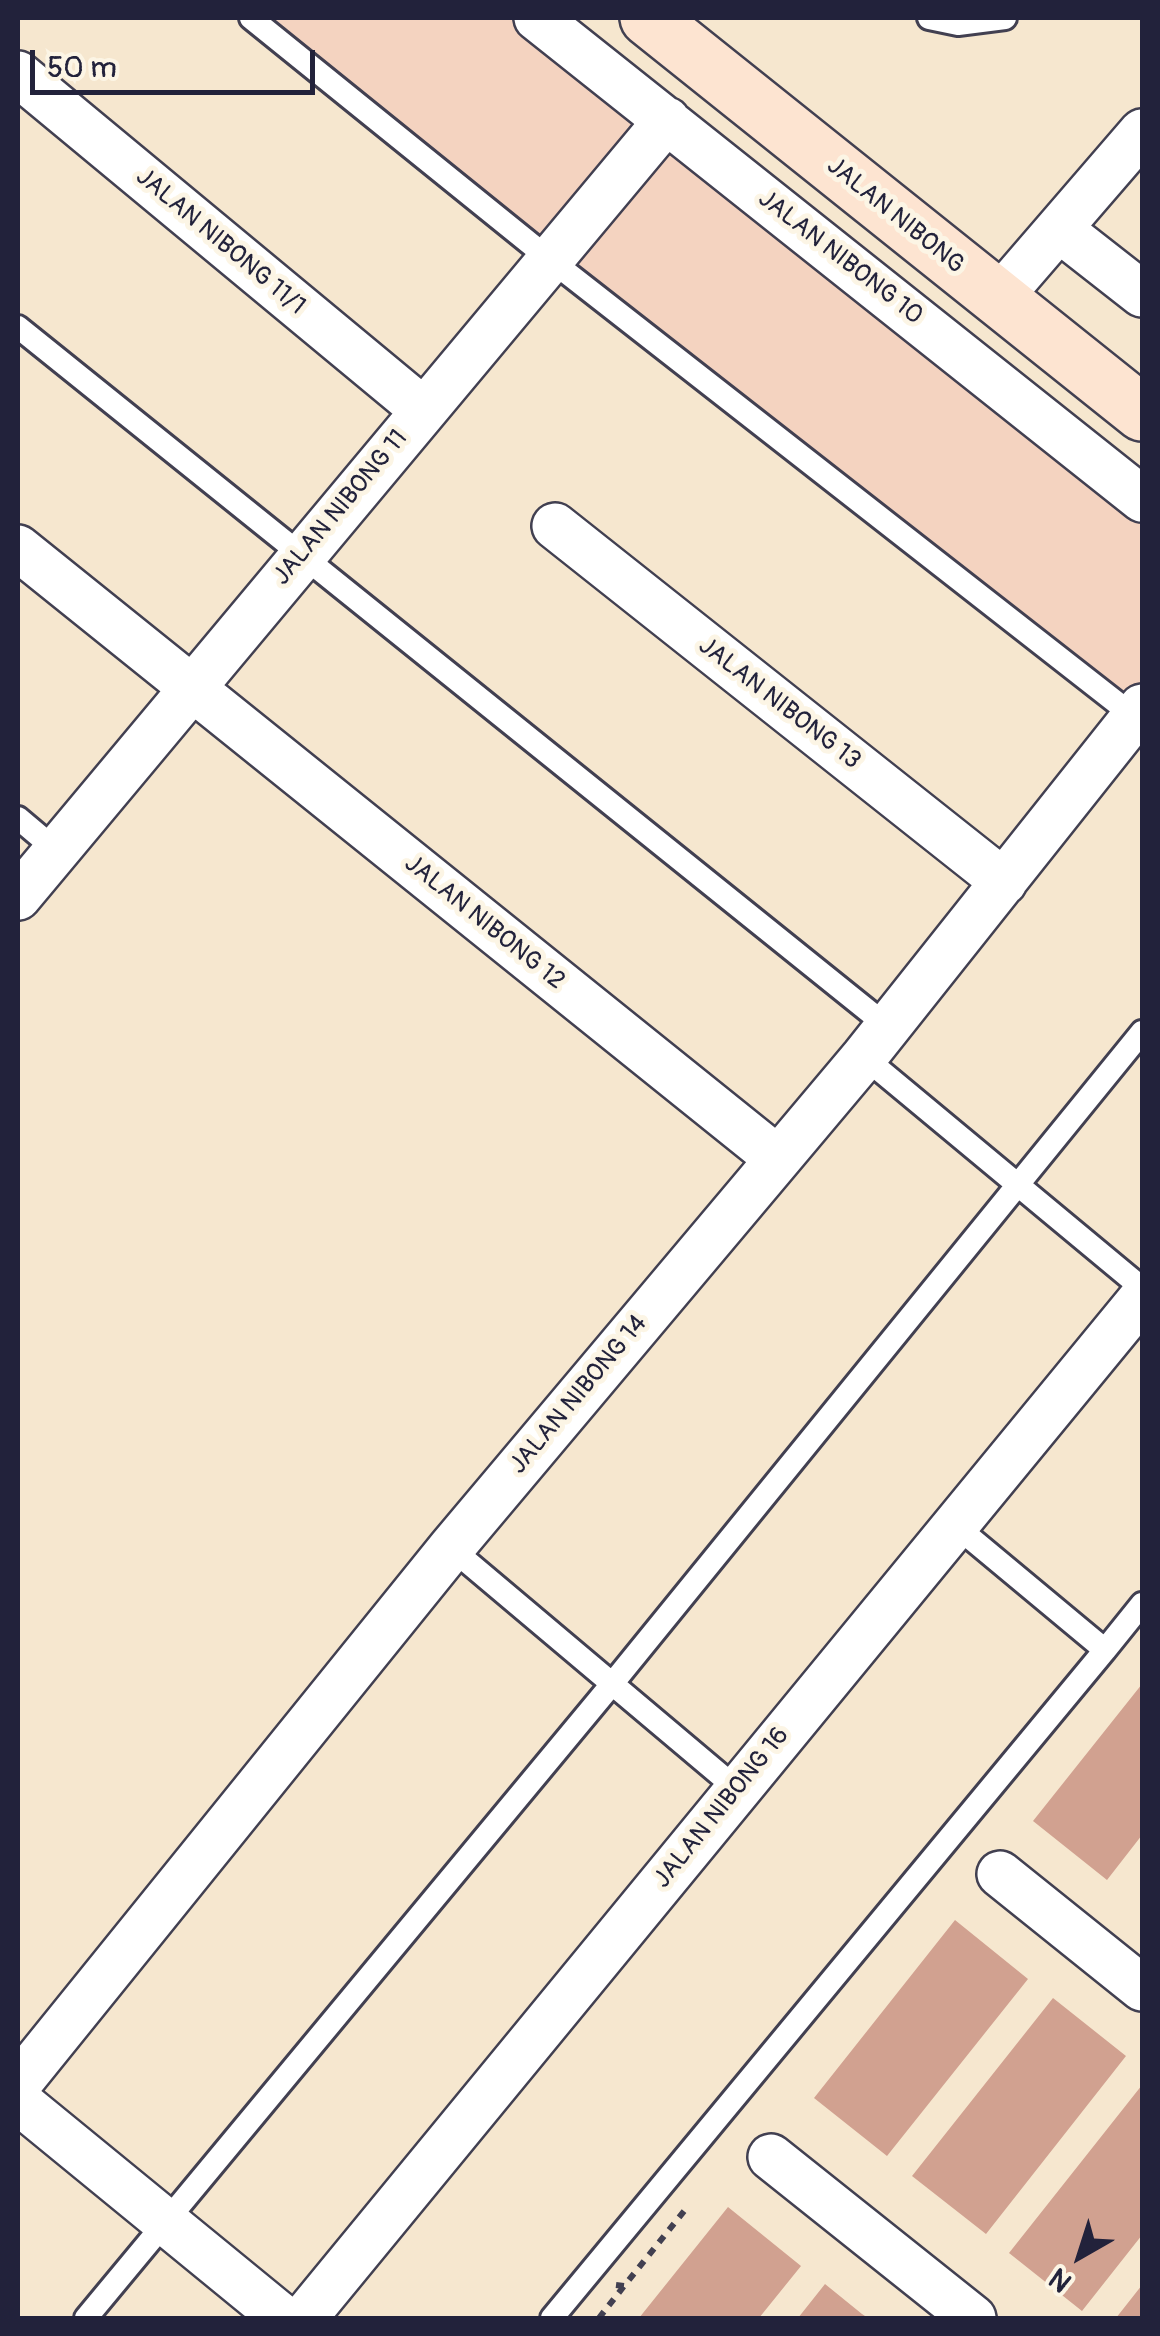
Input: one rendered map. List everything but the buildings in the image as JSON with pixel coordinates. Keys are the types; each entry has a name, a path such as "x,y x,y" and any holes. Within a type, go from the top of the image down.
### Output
{"street":[{"name":"JALAN NIBONG 10","path":"537,18 1142,498"},
{"name":"JALAN NIBONG","path":"648,18 1142,413"},
{"name":"JALAN NIBONG 11/1","path":"18,74 422,409"},
{"name":"JALAN NIBONG 11","path":"18,897 666,120"},
{"path":"998,299 1142,132"},
{"path":"1058,229 1142,294"},
{"name":"JALAN NIBONG 13","path":"555,526 1004,882"},
{"name":"JALAN NIBONG 12","path":"18,548 778,1160"},
{"name":"JALAN NIBONG 14","path":"18,2084 451,1548 876,1041 1139,712"},
{"name":"JALAN NIBONG 16","path":"304,2318 1142,1298"},
{"path":"1000,1874 1142,1988"},
{"path":"18,2101 283,2318"},
{"path":"771,2157 973,2318"}],"lane":[{"path":"251,18 548,258 1139,712"},
{"path":"929,18 958,24 1005,18"},
{"path":"18,327 303,554 876,1041 1017,1184 1142,1288"},
{"path":"18,818 56,850"},
{"path":"86,2318 612,1684 1142,1032"},
{"path":"956,1526 1105,1650"},
{"path":"451,1548 737,1789"},
{"path":"552,2318 1142,1604"}],"path":[{"path":"599,2318 624,2286"}],"shaded area":[{"path":"263,18 513,18 1142,515 1142,685 1129,702"}]}
